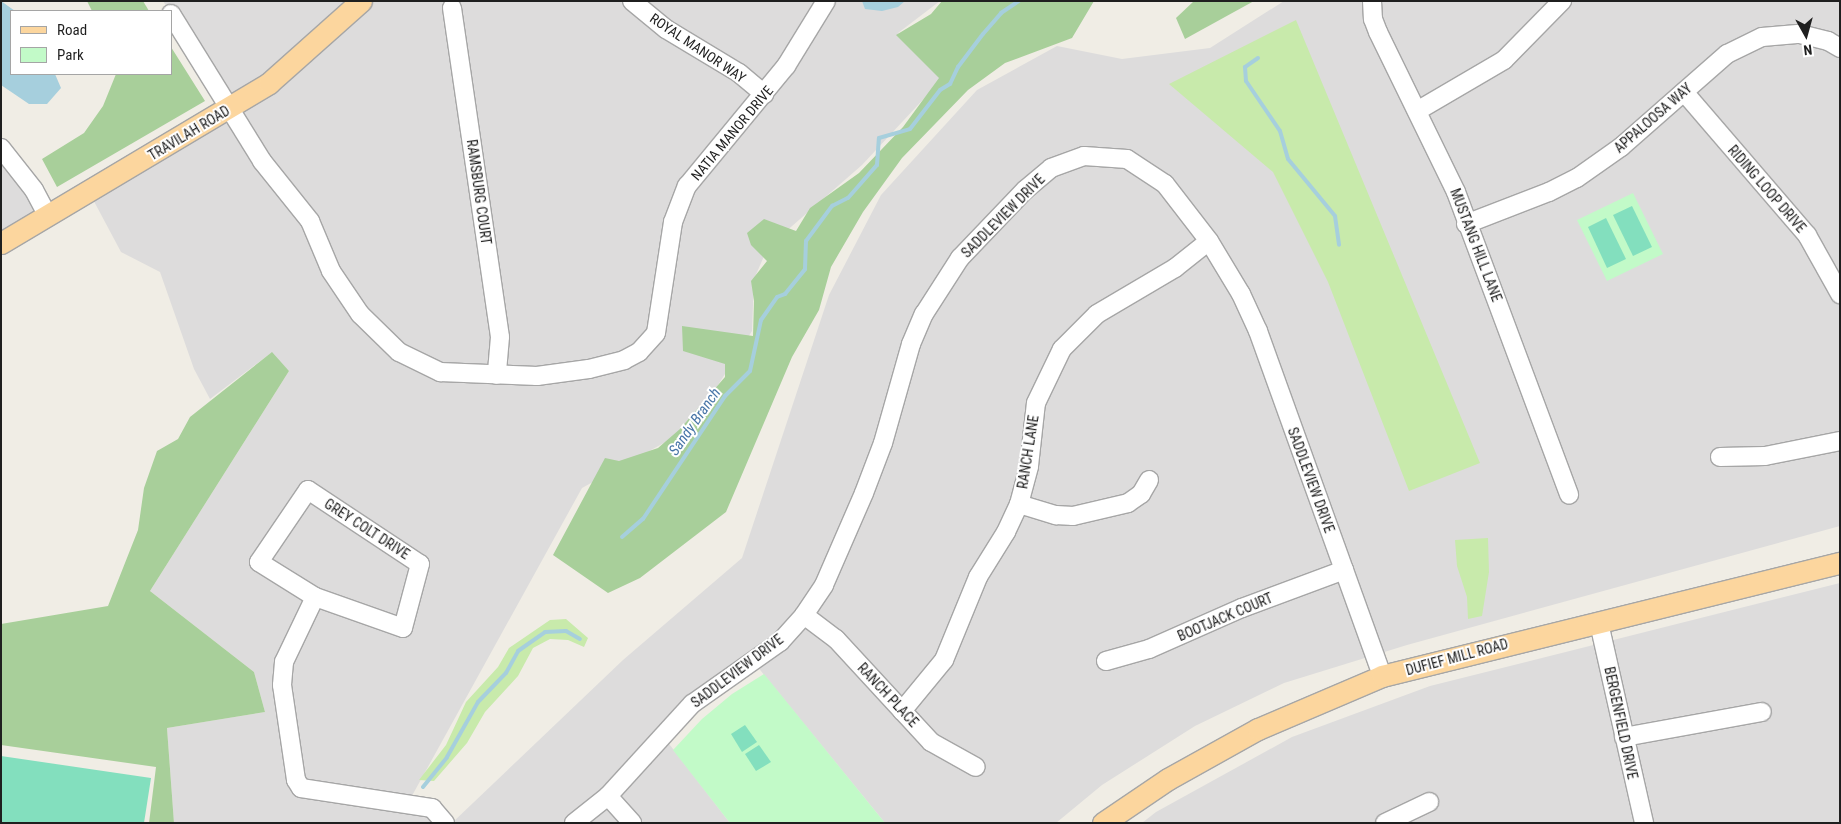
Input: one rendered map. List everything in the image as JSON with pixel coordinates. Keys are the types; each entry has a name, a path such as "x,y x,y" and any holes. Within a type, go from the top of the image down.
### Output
{"main road":[{"name":"TRAVILAH ROAD","path":"1,243 232,108 276,78 361,1"},
{"name":"DUFIEF MILL ROAD","path":"1103,823 1168,779 1258,729 1382,676 1840,563"}],"street":[{"name":"ROYAL MANOR WAY","path":"632,1 666,30 739,73 764,94"},
{"name":"NATIA MANOR DRIVE","path":"172,15 232,108 262,161 310,221 331,271 360,314 400,352 440,372 536,376 589,369 624,360 640,352 656,333 678,205 705,163 786,66 826,1"},
{"name":"MUSTANG HILL LANE","path":"1372,1 1373,19 1456,192 1466,224 1517,349 1569,495"},
{"path":"1417,111 1504,60 1562,1"},
{"name":"RAMSBURG COURT","path":"452,8 500,337 496,375"},
{"name":"APPALOOSA WAY","path":"1466,224 1549,192 1577,178 1621,147 1727,54 1762,37 1800,34 1828,41 1840,48"},
{"name":"RIDING LOOP DRIVE","path":"1684,92 1807,235 1840,294"},
{"path":"1,148 34,190 48,216"},
{"name":"SADDLEVIEW DRIVE","path":"574,823 608,796 692,704 780,642 804,615 824,585 864,493 883,443 911,344 924,314 960,258 1025,190 1052,168 1084,156 1127,159 1164,184 1209,241 1241,294 1258,331 1382,676"},
{"name":"RANCH LANE","path":"902,711 944,660 978,577 1006,532 1019,504 1029,466 1036,403 1062,350 1097,314 1175,268 1209,241"},
{"path":"1720,457 1765,456 1840,441"},
{"path":"1019,504 1056,516 1073,516 1128,503 1141,494 1149,480"},
{"name":"GREY COLT DRIVE","path":"308,490 420,564 403,628 315,597 259,562 308,490"},
{"name":"BOOTJACK COURT","path":"1106,661 1149,649 1242,608 1344,570"},
{"path":"315,597 284,662 282,685 296,780 301,788 432,808 445,823"},
{"name":"RANCH PLACE","path":"804,615 836,639 931,742 976,768"},
{"name":"BERGENFIELD DRIVE","path":"1599,623 1644,823"},
{"path":"1624,737 1762,712"},
{"path":"608,796 632,823"},
{"path":"1386,823 1429,802"}],"shaded area":[{"path":"163,1 940,1 898,33 945,76 862,165 768,247 754,279 752,331 691,428 582,488 408,803 445,823 174,823 167,728 265,712 254,672 150,591 289,371 271,353 210,399 194,369 160,272 121,252 89,192 231,108 172,15 172,10 169,10"},
{"path":"1284,1 1840,1 1840,526 1407,645 1284,683 1195,726 1102,785 1056,823 885,823 752,660 663,736 730,823 452,823 623,660 742,558 829,295 881,195 977,90 1057,46 1122,59 1210,48"},
{"path":"1,161 48,216 1,243"},
{"path":"1840,583 1840,823 1142,823 1156,812 1292,737 1430,686"}],"green space":[{"path":"87,1 143,1 148,10 92,10"},
{"path":"942,1 1094,1 1072,38 1005,63 968,90 902,158 863,212 831,267 819,310 792,357 726,512 640,578 608,593 553,555 605,458 619,461 658,448 680,429 725,377 725,364 683,351 682,326 753,336 754,301 751,281 767,261 751,245 747,233 764,219 796,231 810,208 859,173 903,127 939,78 896,35 931,14"},
{"path":"1194,1 1254,1 1185,39 1176,18"},
{"path":"1296,20 1480,463 1409,491 1328,282 1273,172 1169,84"},
{"path":"172,49 205,101 57,187 42,159 84,133 103,106 116,75 172,75"},
{"path":"1633,193 1663,254 1607,281 1577,220"},
{"path":"1632,206 1652,247 1633,256 1613,215"},
{"path":"1606,218 1626,259 1607,268 1588,227"},
{"path":"272,352 289,371 150,591 254,672 265,712 167,728 174,823 149,823 156,767 1,745 1,624 108,606 138,530 144,488 157,451 178,439 190,417"},
{"path":"1488,538 1489,572 1482,616 1468,619 1467,597 1457,566 1455,540"},
{"path":"566,619 588,638 584,647 568,640 550,639 533,648 518,676 485,712 467,743 434,781 419,780 446,745 466,702 498,667 509,648 550,620"},
{"path":"764,674 885,823 730,823 673,750 702,719 732,694"},
{"path":"745,725 757,742 742,752 731,734"},
{"path":"759,745 771,762 756,771 745,754"},
{"path":"1,756 151,778 144,823 1,823"}],"water":[{"path":"1,1 14,10 10,10 10,75 55,75 61,88 47,104 29,104 1,85"},
{"path":"862,1 905,1 898,7 882,11 865,9"}],"waterway":[{"name":"Sandy Branch","path":"622,537 643,519 725,396 750,371 761,320 777,297 785,294 805,269 806,241 832,206 848,198 877,165 879,138 910,129 940,90 950,84 958,67 983,34 1001,13 1019,1"},
{"path":"1258,58 1245,67 1246,81 1280,131 1288,159 1335,216 1339,245"},
{"path":"423,787 447,757 478,702 506,673 518,651 545,632 566,631 580,639"}]}
